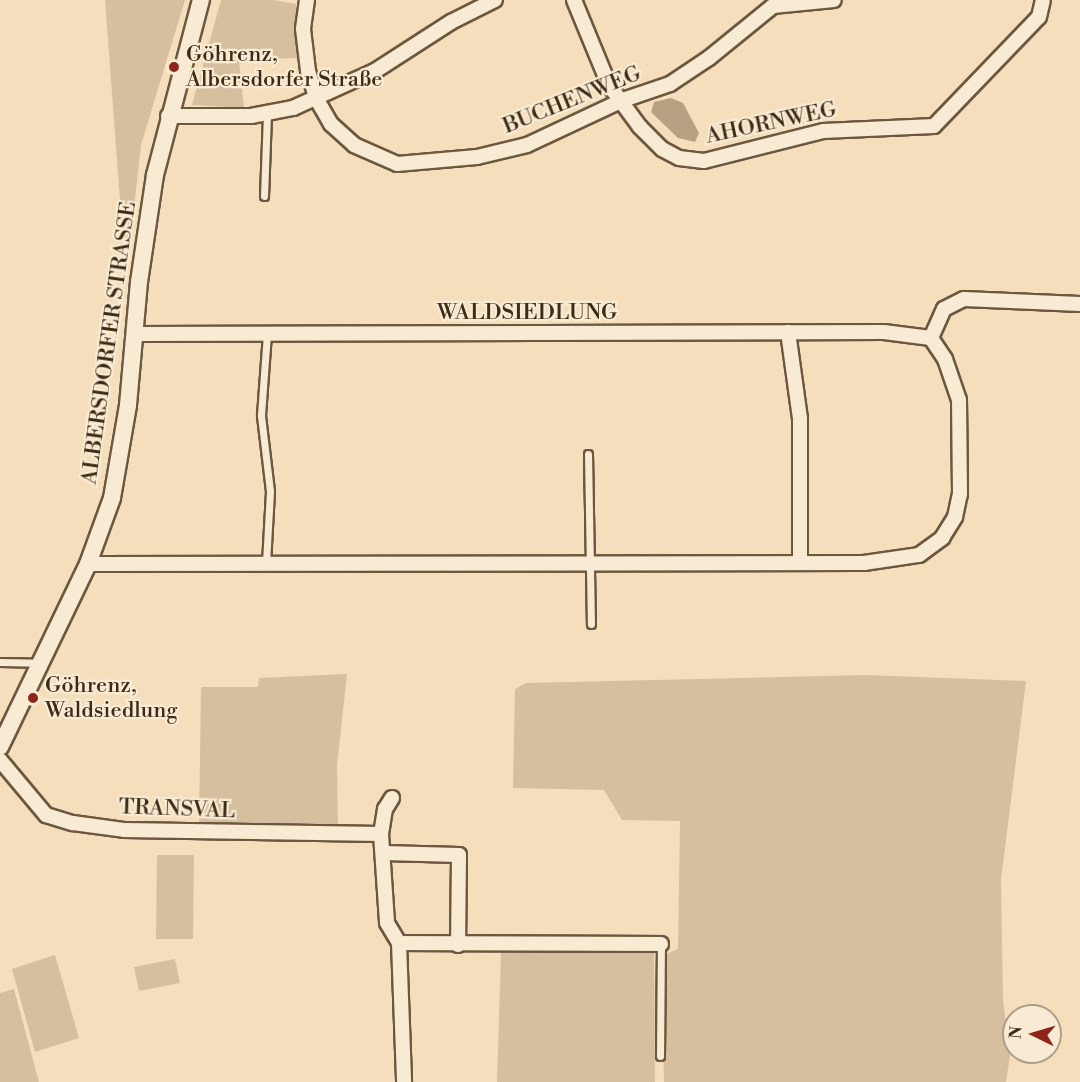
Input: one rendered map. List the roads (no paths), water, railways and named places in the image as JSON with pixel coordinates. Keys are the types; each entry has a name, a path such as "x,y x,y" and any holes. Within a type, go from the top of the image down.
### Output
{"street":[{"name":"ALBERSDORFER STRASSE","path":"0,747 88,564 112,498 122,451 148,218 168,116 201,0"},
{"name":"BUCHENWEG","path":"307,0 303,29 308,71 316,98 331,124 354,145 397,164 477,157 527,145 623,100 670,84 709,58 773,3 834,0"},
{"path":"168,116 212,118 267,113 316,98 375,71 451,22 495,0"},
{"name":"AHORNWEG","path":"574,0 609,85 623,100 640,127 662,149 679,158 704,161 823,130 934,126 1039,17 1043,0"},
{"path":"88,564 864,563 919,555 942,538 955,517 960,494 959,400 945,359 931,338 944,309 964,299 1080,304"},
{"path":"788,332 800,418 800,563"},
{"name":"WALDSIEDLUNG","path":"134,334 884,332 931,338"},
{"name":"TRANSVAL","path":"0,760 46,815 73,824 124,830 381,834"},
{"path":"392,798 385,809 381,834 387,923 399,944 404,1082"},
{"path":"384,853 459,855 458,945"},
{"path":"399,944 661,944"}],"lane":[{"path":"264,196 267,113"},
{"path":"266,563 270,491 261,415 267,334"},
{"path":"588,454 593,563 591,624"},
{"path":"0,662 42,663"},
{"path":"660,1056 661,944"}],"place":[{"name":"Göhrenz, Albersdorfer Straße","path":"174,67"},
{"name":"Göhrenz, Waldsiedlung","path":"33,698"}]}
